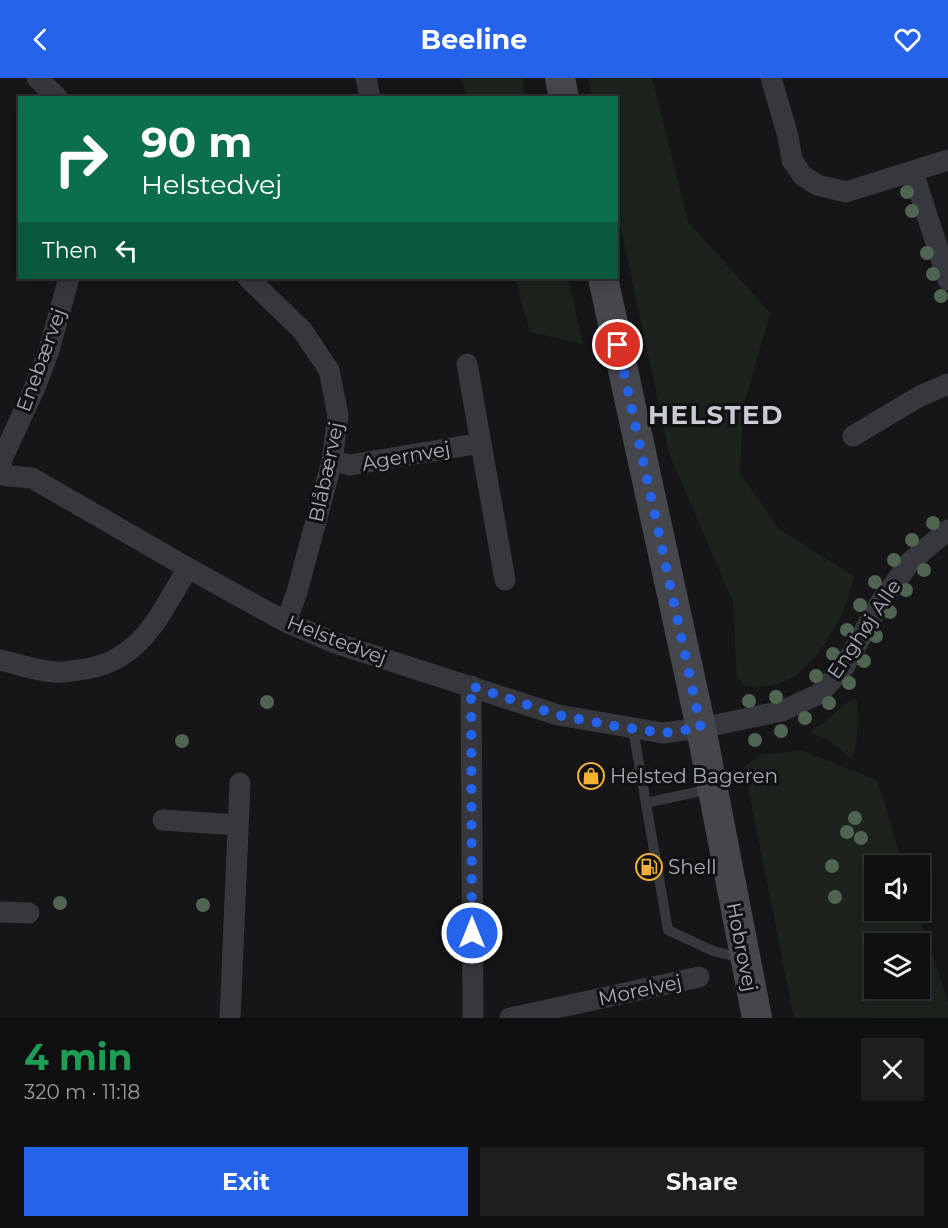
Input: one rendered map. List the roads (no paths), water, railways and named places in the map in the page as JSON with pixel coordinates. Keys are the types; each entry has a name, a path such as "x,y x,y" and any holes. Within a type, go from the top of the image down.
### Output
{"main road":[{"path":"560,78 564,96"},
{"name":"Hobrovej","path":"603,279 701,728 757,1018"}],"street":[{"path":"37,78 56,96"},
{"path":"366,78 370,96"},
{"path":"771,78 788,136 792,160 802,176 817,185 846,192 948,160"},
{"path":"913,172 948,280"},
{"name":"Enebærvej","path":"1,475 1,461 36,385 49,350 69,279"},
{"name":"Blåbærvej","path":"249,279 302,330 329,369 338,415 332,461 297,592 286,622"},
{"path":"467,364 505,580"},
{"path":"853,436 920,396 948,384"},
{"name":"Agernvej","path":"332,461 350,465 481,443"},
{"name":"Helstedvej","path":"1,475 32,478 286,622 335,643 558,715 663,733 701,728"},
{"name":"Enghøj Alle","path":"701,728 782,711 819,694 844,667 880,603 912,561 948,530"},
{"path":"0,660 55,672 89,669 117,660 129,652 149,631 188,568"},
{"path":"471,686 473,1018"},
{"path":"230,1018 240,783"},
{"path":"163,820 238,825"},
{"path":"0,912 29,914"},
{"name":"Morelvej","path":"510,1018 699,977"}],"lane":[{"path":"633,729 668,930 713,951 745,959"},
{"path":"646,803 711,789"}],"place":[{"name":"Helsted Bageren","path":"591,776"},
{"name":"Shell","path":"649,867"}],"district":[{"name":"HELSTED","path":"716,415"}]}
